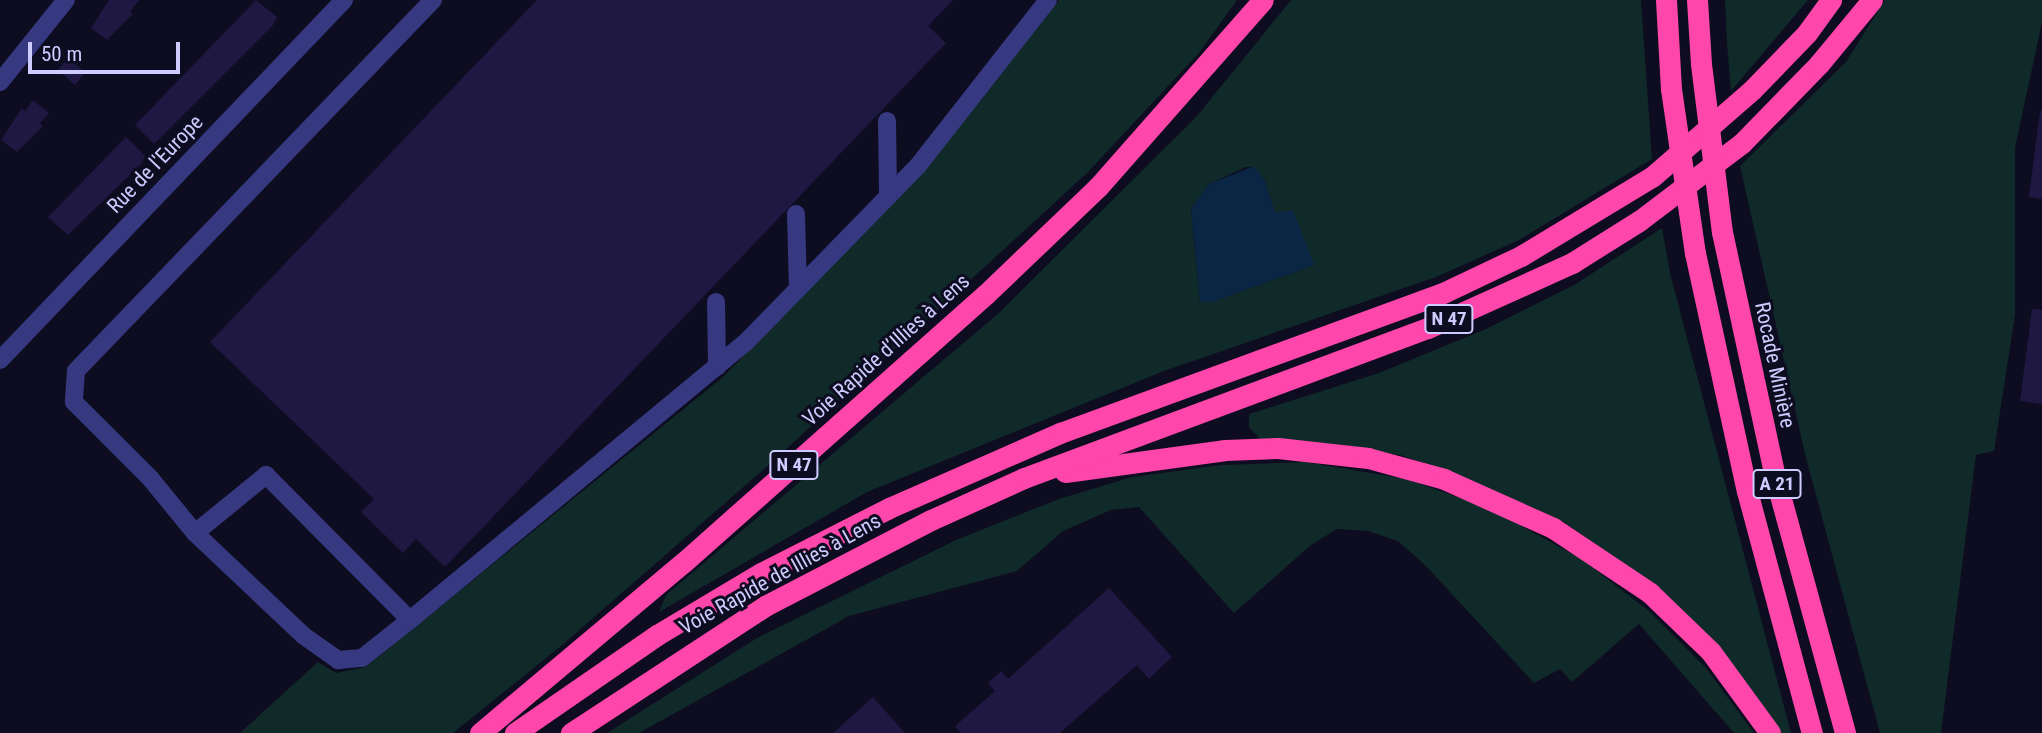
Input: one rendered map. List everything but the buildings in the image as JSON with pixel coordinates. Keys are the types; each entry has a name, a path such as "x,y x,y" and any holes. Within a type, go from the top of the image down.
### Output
{"highway":[{"name":"Voie Rapide d’Illies à Lens","path":"480,733 684,562 986,294 1098,187 1263,0"},
{"name":"A 21","path":"1666,0 1671,89 1695,253 1747,491 1812,733"},
{"name":"Rocade Minière","path":"1697,0 1701,64 1722,232 1774,473 1845,733"},
{"path":"515,733 657,635 749,580 889,508 1060,433 1443,293 1521,256 1653,176 1752,90 1807,33 1831,0"},
{"name":"N 47","path":"1024,478 1428,328 1572,263 1639,221 1742,143 1819,64 1871,0"},
{"path":"1024,478 1225,450 1278,448 1368,458 1444,479 1553,528 1650,593 1711,652 1770,733"},
{"name":"Voie Rapide de Illies à Lens","path":"571,733 661,670 765,606 857,556 1024,478"}],"street":[{"path":"0,82 66,0"},
{"name":"Rue de l'Europe","path":"0,360 344,0"},
{"path":"433,0 76,371 74,402 150,478 195,533 304,636 338,660 362,658 717,367 888,196 1048,0"},
{"path":"887,121 888,196"},
{"path":"796,214 798,288"},
{"path":"716,302 717,367"},
{"path":"195,533 266,475 410,620"}],"green space":[{"path":"1059,0 1237,0 1199,53 1087,173 771,463 561,646 453,733 240,733 318,662 336,673 366,667 723,377 922,173"},
{"path":"1291,0 1641,0 1652,159 1519,240 1436,277 1164,371 867,492 659,612 666,595 1000,312 1197,116","holes":["1246,167 1254,167 1264,179 1275,213 1314,265 1212,302 1200,302 1191,209 1209,184"]},
{"path":"1725,0 1808,0 1731,91 1727,43"},
{"path":"1885,0 2042,0 2042,22 2015,148 2015,315 1994,451 1976,455 1941,733 1880,733 1805,454 1740,166 1846,62"},
{"path":"1662,228 1670,273 1791,733 1779,733 1755,694 1670,597 1564,522 1457,474 1400,455 1260,439 1249,427 1249,414 1379,373 1486,329 1574,285"},
{"path":"1305,462 1406,479 1489,508 1583,560 1649,611 1706,668 1754,733 1734,733 1639,624 1572,682 1560,669 1534,683 1427,567 1398,541 1368,531 1337,529 1311,545 1234,613 1139,507 1111,510 1063,531 1017,571 849,616 639,733 607,733 757,638 956,540 1059,499 1132,477 1222,465"}],"water":[{"path":"1254,166 1264,179 1275,213 1293,210 1314,265 1212,302 1200,302 1191,209 1209,184"}]}
